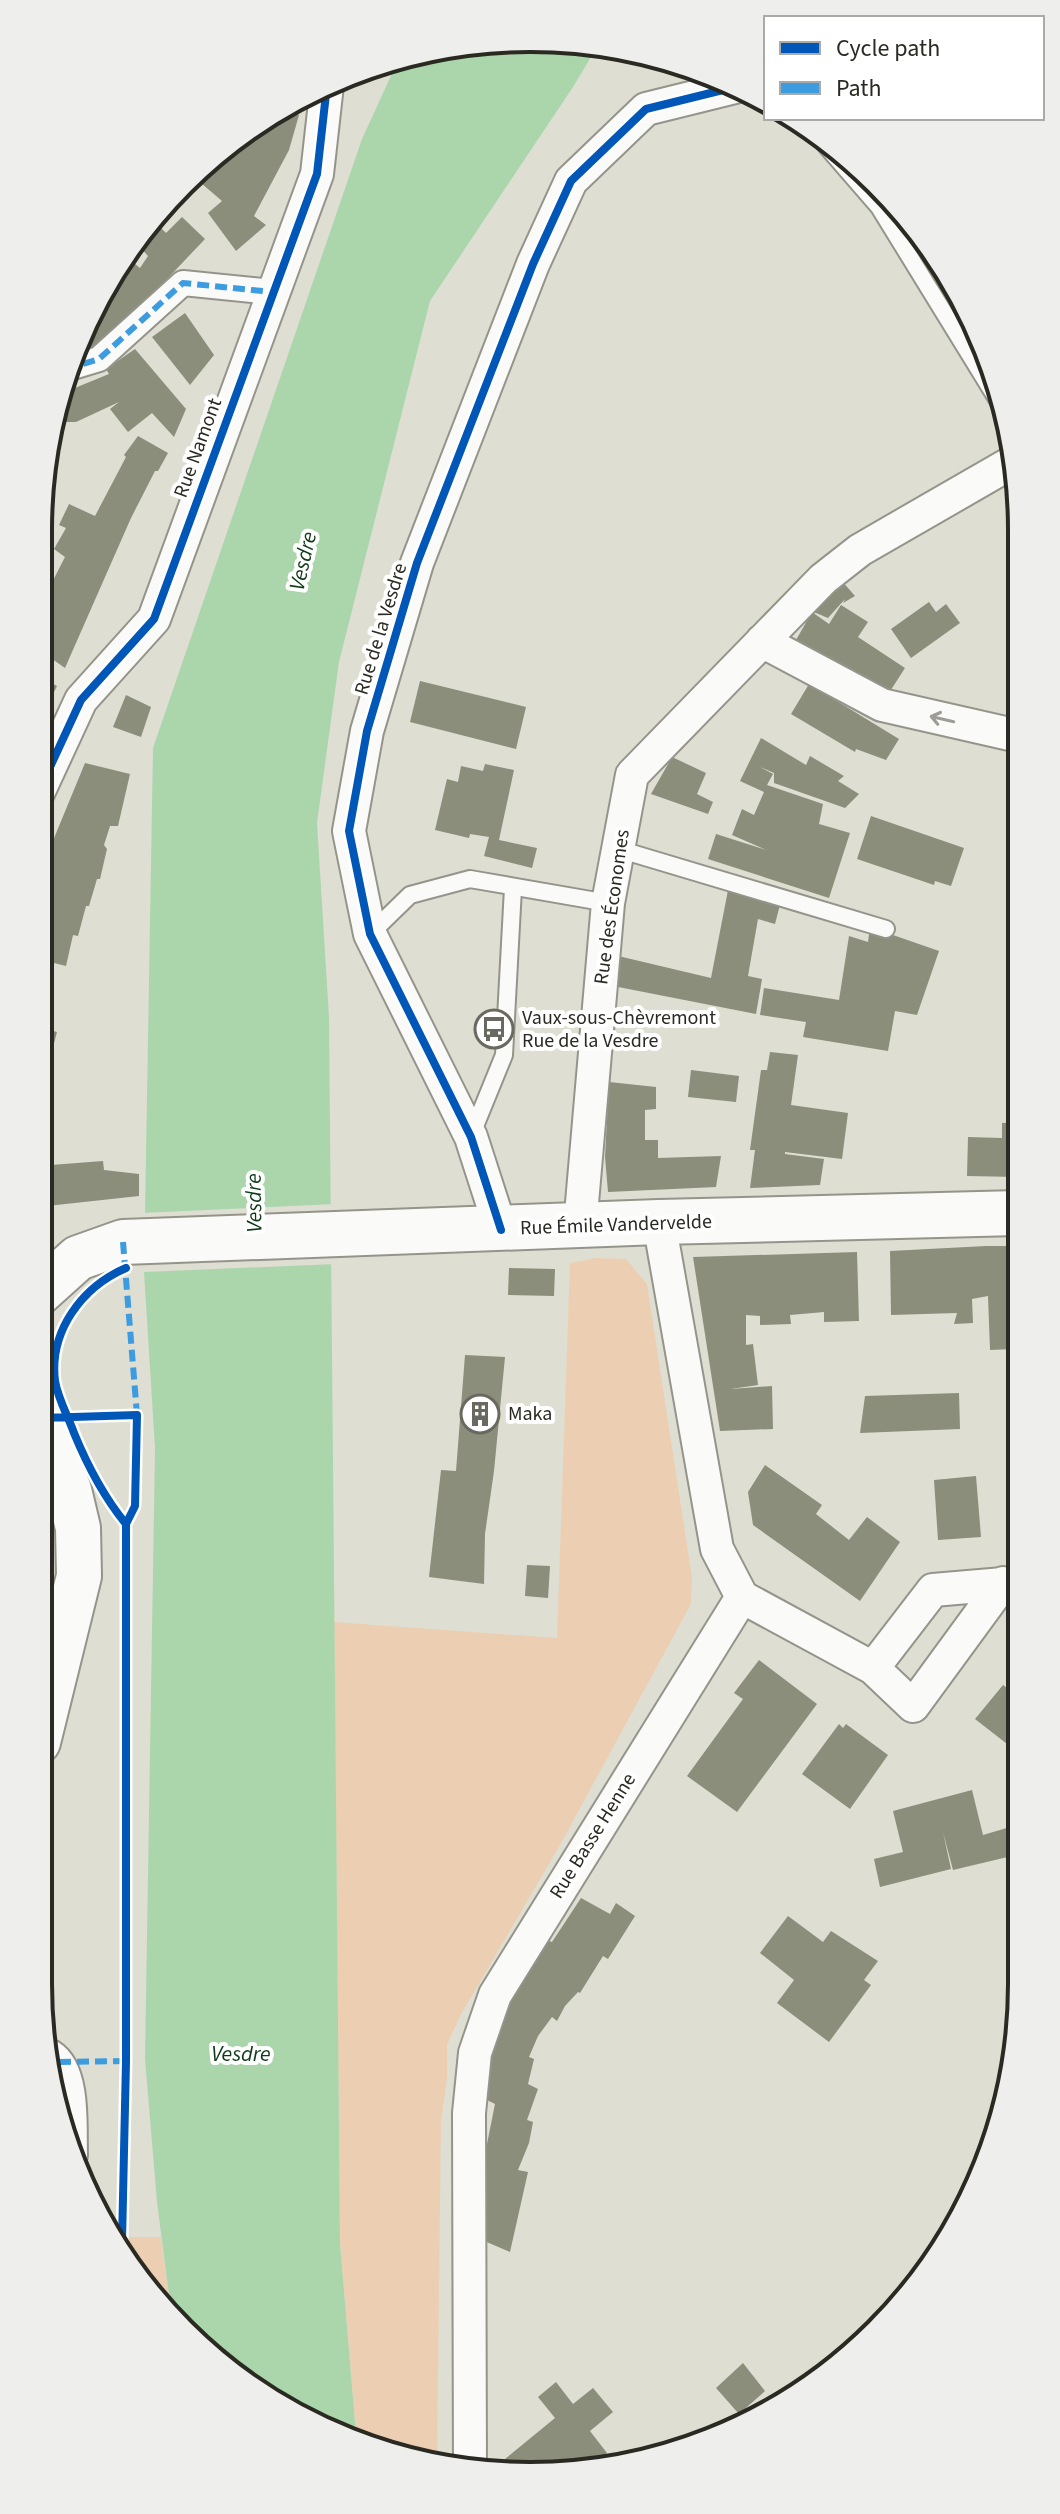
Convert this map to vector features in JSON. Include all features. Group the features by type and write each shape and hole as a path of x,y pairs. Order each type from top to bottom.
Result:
{"main road":[{"name":"Rue Émile Vandervelde","path":"52,1281 78,1258 123,1242 659,1222 1008,1213"},
{"path":"52,1458 78,1528 79,1576 52,1685"}],"street":[{"name":"Rue de la Vesdre","path":"501,1230 471,1137 370,934 349,831 367,731 417,563 533,264 571,181 646,109 719,91"},
{"name":"Rue Namont","path":"52,763 81,700 154,619 317,174 326,98"},
{"path":"81,364 99,359 183,283 272,292"},
{"name":"Rue des Économes","path":"580,1226 608,903 632,775 823,579 860,550 1004,467"},
{"path":"762,641 882,705 1008,734"},
{"path":"659,1222 717,1549 742,1597 873,1668 913,1706 1008,1588"},
{"path":"873,1668 933,1590 1008,1583"},
{"name":"Rue Basse Henne","path":"470,2458 469,2113 475,2053 495,1995 742,1597"},
{"path":"59,2062 69,2092 70,2114"}],"lane":[{"path":"859,183 879,207 983,376"},
{"path":"618,849 886,929"},
{"path":"370,934 410,895 470,879 608,903"},
{"path":"471,1137 504,1055 513,888"}],"shaded area":[{"path":"597,1258 626,1259 647,1284 692,1578 691,1604 560,1845 460,2016 447,2045 447,2078 441,2122 437,2453 356,2429 340,2244 334,1622 557,1638 570,1263"},
{"path":"125,2237 161,2237 169,2297"}],"water":[{"name":"Vesdre","path":"499,53 592,56 430,301 339,662 317,823 329,1017 340,2244 356,2429 319,2413 264,2381 215,2343 169,2297 157,2202 145,2059 155,1448 144,1272 153,748 362,139 393,72 437,61"}],"pier":[{"path":"335,1204 335,1264 144,1272 142,1213"}],"building":[{"path":"296,113 299,115 289,150 254,216 266,225 236,251 208,213 222,201 201,183 264,133"},
{"path":"182,217 205,239 94,356 84,359 101,319 133,264 140,268 148,256 143,250 161,228 166,233"},
{"path":"185,313 214,355 190,385 152,337"},
{"path":"135,349 186,409 174,437 152,413 128,432 110,409 119,402 76,422 64,422 73,389 109,374 106,369"},
{"path":"138,436 168,453 131,518 65,668 52,659 52,582 65,557 54,549 66,528 59,525 69,504 95,516 126,457 124,455"},
{"path":"841,580 855,596 843,603 845,599 828,618 809,610"},
{"path":"929,602 936,612 946,604 960,623 911,658 891,629"},
{"path":"841,605 868,622 858,637 905,668 887,696 796,640 812,612 829,624"},
{"path":"420,681 526,707 516,749 410,722"},
{"path":"809,684 899,739 886,760 856,749 855,752 791,714"},
{"path":"126,695 151,707 141,737 113,727"},
{"path":"761,738 806,765 810,756 844,776 838,781 859,794 845,808 774,783 774,773 760,767 773,774 767,785 823,804 819,824 850,833 829,898 708,859 716,834 766,850 732,835 742,809 754,815 764,792 740,781"},
{"path":"672,757 706,773 697,794 713,802 708,814 651,794"},
{"path":"85,763 130,774 118,826 110,826 100,879 97,879 89,906 86,906 78,936 73,935 66,966 54,963 52,970 52,843"},
{"path":"485,764 514,770 499,840 537,848 532,868 484,856 489,837 470,834 469,838 435,830 447,779 458,782 461,766 483,771"},
{"path":"871,816 964,848 951,886 935,881 934,885 857,859"},
{"path":"729,885 781,901 775,924 758,919 748,976 762,979 756,1014 608,985 614,955 711,978"},
{"path":"870,927 939,951 917,1015 895,1011 888,1051 803,1037 806,1022 760,1015 764,988 839,1000 849,936 868,942"},
{"path":"52,1031 57,1032 52,1051"},
{"path":"770,1052 798,1055 791,1105 848,1113 842,1159 785,1152 824,1159 820,1185 750,1188 755,1150 750,1150 761,1070 767,1070"},
{"path":"691,1070 739,1076 736,1102 688,1097"},
{"path":"609,1082 656,1087 656,1109 645,1110 645,1140 658,1140 658,1158 721,1156 716,1187 608,1192 605,1157"},
{"path":"1002,1123 1008,1123 1008,1177 967,1176 968,1137 1002,1138"},
{"path":"103,1161 104,1170 139,1174 139,1196 52,1205 52,1165"},
{"path":"1008,1246 1008,1349 990,1350 988,1296 972,1299 973,1323 954,1324 957,1313 891,1315 890,1251"},
{"path":"857,1252 859,1321 824,1322 824,1312 790,1315 791,1324 760,1325 760,1316 746,1315 746,1345 753,1344 758,1385 731,1389 772,1386 773,1429 720,1431 693,1257"},
{"path":"509,1268 555,1269 554,1296 508,1295"},
{"name":"Maka","path":"465,1355 505,1357 485,1534 484,1584 429,1577 441,1470 456,1471"},
{"path":"959,1393 960,1429 860,1433 865,1396"},
{"path":"765,1465 822,1505 816,1514 849,1540 867,1517 900,1542 860,1601 753,1525 748,1492"},
{"path":"976,1476 981,1537 938,1540 934,1480"},
{"path":"527,1565 550,1566 548,1598 525,1596"},
{"path":"759,1660 817,1704 737,1812 687,1776 743,1699 734,1693"},
{"path":"1003,1685 1008,1689 1008,1745 975,1719"},
{"path":"839,1724 843,1728 846,1724 888,1755 850,1809 802,1774"},
{"path":"972,1790 983,1835 1008,1828 1008,1857 953,1870 943,1832 951,1869 880,1887 874,1859 903,1852 893,1811"},
{"path":"581,1898 610,1914 616,1903 635,1916 608,1959 603,1956 580,1993 565,2006 557,2021 552,2017 538,2036 529,2057 534,2059 528,2084 538,2089 527,2120 533,2122 529,2143 518,2170 528,2172 510,2252 482,2240 483,2164 495,2104 485,2099 494,2039 522,1977 547,1940 552,1942"},
{"path":"788,1916 823,1942 831,1931 878,1961 864,1980 871,1985 829,2042 777,2003 794,1980 760,1953"},
{"path":"743,2363 765,2391 739,2414 716,2388"},
{"path":"556,2382 573,2404 593,2388 613,2412 590,2431 607,2453 604,2456 561,2461 507,2461 505,2459 555,2418 538,2397"}],"marked path":[{"path":"81,364 99,359 183,283 272,292"},
{"path":"123,1242 137,1415"},
{"path":"59,2062 126,2061"}],"cycle path":[{"path":"501,1230 471,1137 370,934 349,831 367,731 417,563 533,264 571,181 646,109 719,91"},
{"path":"52,763 81,700 154,619 317,174 326,98"},
{"path":"126,1268 96,1287 72,1313 57,1345 55,1363 58,1394 79,1446 103,1492 126,1524"},
{"path":"52,1418 137,1415 135,1506 126,1524 126,2061 122,2233"}],"place":[{"name":"Vaux-sous-Chèvremont Rue de la Vesdre","path":"494,1029"},
{"name":"Maka","path":"480,1414"}]}
